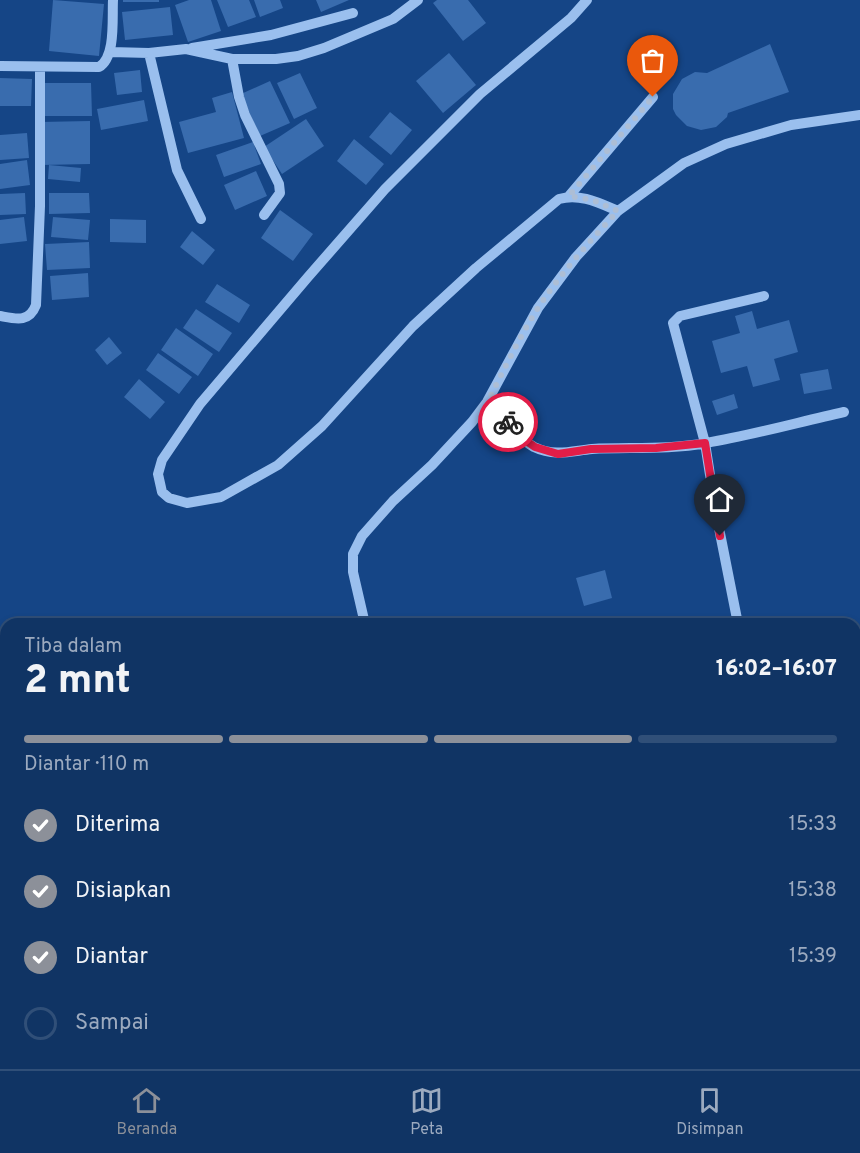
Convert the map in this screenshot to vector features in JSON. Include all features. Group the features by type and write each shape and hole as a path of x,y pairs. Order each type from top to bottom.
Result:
{"street":[{"path":"0,66 99,67 105,64 111,52 113,0"},
{"path":"186,50 232,59 276,59 298,56 324,48 393,19 418,0"},
{"path":"587,0 571,18 480,94 385,189 308,277 200,404 168,451 162,460 158,474 162,492 169,498 186,503 221,497 278,465 322,426 413,326 477,268 560,199 569,196 592,200 618,211"},
{"path":"111,52 149,53 186,50 271,35 353,13"},
{"path":"149,53 177,170 201,219"},
{"path":"232,59 239,98 245,115 279,184 280,193 264,214"},
{"path":"0,316 18,320 27,318 33,313 36,305 40,206 40,67"},
{"path":"569,196 653,97"},
{"path":"364,618 353,572 353,555 362,536 393,501 432,465 472,422 491,395 538,308 576,257 618,211 684,163 726,144 791,124 860,115"},
{"path":"737,618 705,443 673,324 680,316 764,296"},
{"path":"491,395 508,423 522,438 535,447 558,454 591,449 656,448 705,443 844,411"}],"building":[{"path":"53,0 104,4 99,56 49,51"},
{"path":"123,0 159,0 159,2 123,2"},
{"path":"189,0 211,0 221,31 188,42 175,5"},
{"path":"217,0 249,0 256,17 228,27"},
{"path":"254,0 280,0 283,8 260,17"},
{"path":"316,0 349,0 321,12"},
{"path":"437,0 468,0 486,23 463,41 433,3"},
{"path":"170,7 173,35 125,40 122,12"},
{"path":"770,44 789,92 728,113 727,117 716,127 701,130 687,126 676,115 673,109 673,94 682,79 695,72 707,73"},
{"path":"449,53 476,85 443,113 416,81"},
{"path":"140,70 142,92 117,95 114,73"},
{"path":"300,73 317,108 294,119 277,83"},
{"path":"0,78 32,79 31,106 0,106"},
{"path":"270,81 290,123 260,136 241,94"},
{"path":"45,83 91,83 92,116 45,116"},
{"path":"232,92 244,138 188,153 179,122 216,112 212,98"},
{"path":"144,100 148,121 101,130 97,109"},
{"path":"390,112 412,130 391,155 369,137"},
{"path":"306,119 324,146 282,174 264,147"},
{"path":"90,121 90,164 41,165 40,122"},
{"path":"27,133 29,158 0,160 0,135"},
{"path":"354,139 384,164 366,185 337,161"},
{"path":"253,142 261,164 224,177 216,155"},
{"path":"27,160 30,185 0,189 0,164"},
{"path":"49,165 81,168 80,182 48,179"},
{"path":"256,171 267,196 235,210 224,185"},
{"path":"25,193 26,214 0,215 0,194"},
{"path":"49,193 89,193 90,213 49,214"},
{"path":"280,210 313,234 293,261 261,238"},
{"path":"24,217 27,241 0,244 0,220"},
{"path":"53,217 90,220 88,240 51,237"},
{"path":"110,219 146,220 146,243 110,242"},
{"path":"192,231 215,250 203,265 180,247"},
{"path":"89,242 90,268 47,270 45,244"},
{"path":"88,273 89,297 52,300 50,276"},
{"path":"217,284 250,305 239,323 205,302"},
{"path":"196,309 232,333 219,352 183,328"},
{"path":"752,311 757,329 789,320 798,352 774,359 780,380 753,387 747,366 721,373 712,341 740,333 735,316"},
{"path":"176,328 213,354 198,376 161,350"},
{"path":"109,337 122,353 107,365 95,350"},
{"path":"158,353 192,377 179,394 146,370"},
{"path":"828,369 832,389 804,394 800,374"},
{"path":"139,379 165,402 150,419 124,397"},
{"path":"734,394 738,408 717,415 712,401"},
{"path":"605,570 612,598 584,606 576,578"}],"way so far":[{"path":"508,422 491,395 517,344 538,308 576,257 618,211 592,200 569,196 653,97"}],"route":[{"path":"508,422 522,438 535,447 558,454 591,449 656,448 705,443 720,536"}]}
